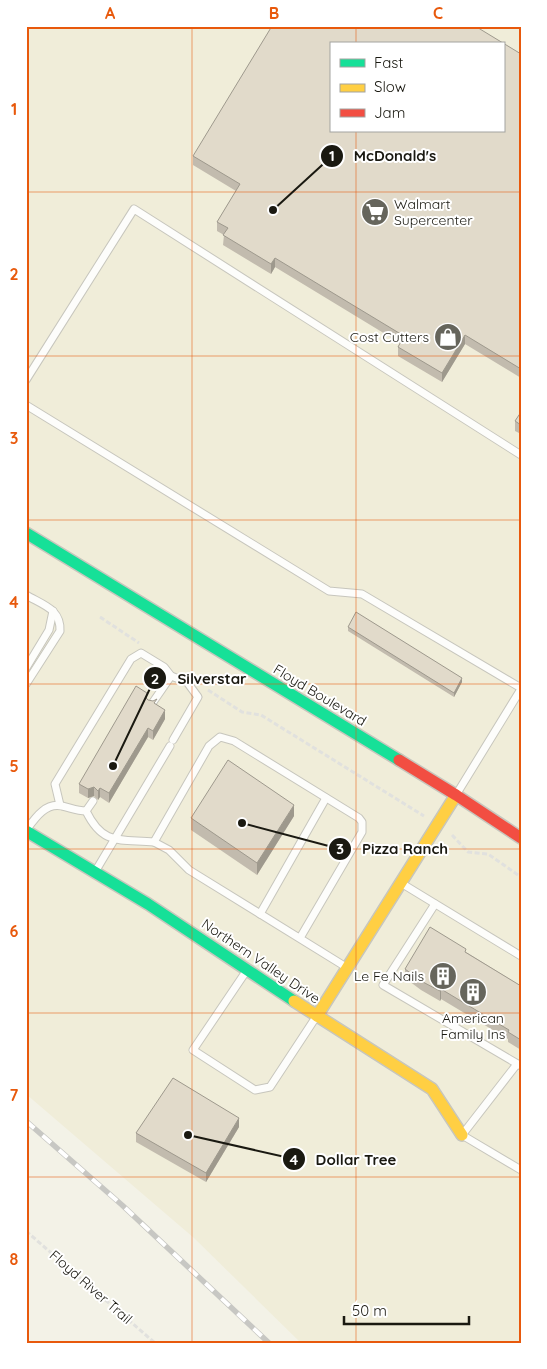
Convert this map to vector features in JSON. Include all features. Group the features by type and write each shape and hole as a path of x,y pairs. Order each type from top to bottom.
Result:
{"street":[{"name":"Floyd Boulevard","path":"26,533 456,795 521,838"},
{"path":"317,1016 346,967 456,795"},
{"name":"Northern Valley Drive","path":"26,831 148,904 317,1016 432,1089 462,1135"}],"lane":[{"path":"26,380 134,209 521,455"},
{"path":"26,405 330,591 362,594 521,688 456,795"},
{"path":"26,596 53,611 60,621 60,631 26,684"},
{"path":"26,668 49,630 53,611"},
{"path":"60,805 54,784 131,659 142,653 164,667 170,676 187,682 198,697 95,872"},
{"path":"151,705 170,676"},
{"path":"154,842 209,746 220,737 234,741 358,818 362,822 362,832 300,938"},
{"path":"260,914 326,798"},
{"path":"86,811 92,801"},
{"path":"26,831 33,820 46,808 60,805 74,811 86,811"},
{"path":"86,811 97,830 114,840 154,842 169,850 189,870 346,967"},
{"path":"400,882 521,956"},
{"path":"435,904 383,985 519,1065 462,1135 521,1170"},
{"path":"247,970 193,1050 255,1090 270,1087 317,1016"}],"path":[{"path":"100,617 141,645"},
{"path":"206,689 242,712 261,715 414,810"},
{"path":"450,833 468,852 488,854 521,877"},
{"name":"Floyd River Trail","path":"26,1231 155,1343"}],"shaded area":[{"path":"26,26 521,26 521,1343 301,1343 194,1238 26,1094"}],"building":[{"name":"Walmart Supercenter","path":"272,26 475,26 501,42 330,42 330,132 504,132 504,44 521,54 521,369 465,335 442,373 398,347 404,336 275,258 271,264 223,235 228,228 217,222 240,184 193,156"},
{"path":"521,412 521,425 515,421"},
{"path":"356,612 462,678 454,693 348,627"},
{"path":"136,686 147,693 146,698 148,700 153,701 157,699 154,703 165,710 153,731 148,728 109,793 100,788 98,791 94,787 88,789 79,784"},
{"path":"228,760 294,805 257,863 191,818"},
{"path":"430,927 466,949 465,952 521,986 521,1040 508,1032 509,1030 441,989 440,991 421,981 405,969"},
{"path":"173,1078 239,1118 206,1173 136,1133"}],"railway":[{"path":"26,1121 122,1205 269,1343"}],"traffic: fast":[{"path":"26,533 399,760"},
{"path":"26,831 148,904 294,1001"}],"traffic: slow":[{"path":"317,1016 456,795"},
{"path":"294,1001 432,1089 462,1135"}],"traffic: jam":[{"path":"399,760 521,838"}],"place":[{"name":"McDonald's","path":"273,210"},
{"name":"Walmart Supercenter","path":"375,212"},
{"name":"Cost Cutters","path":"448,337"},
{"name":"Silverstar","path":"113,766"},
{"name":"Pizza Ranch","path":"242,823"},
{"name":"Le Fe Nails","path":"443,976"},
{"name":"American Family Ins","path":"473,992"},
{"name":"Dollar Tree","path":"188,1135"}]}
